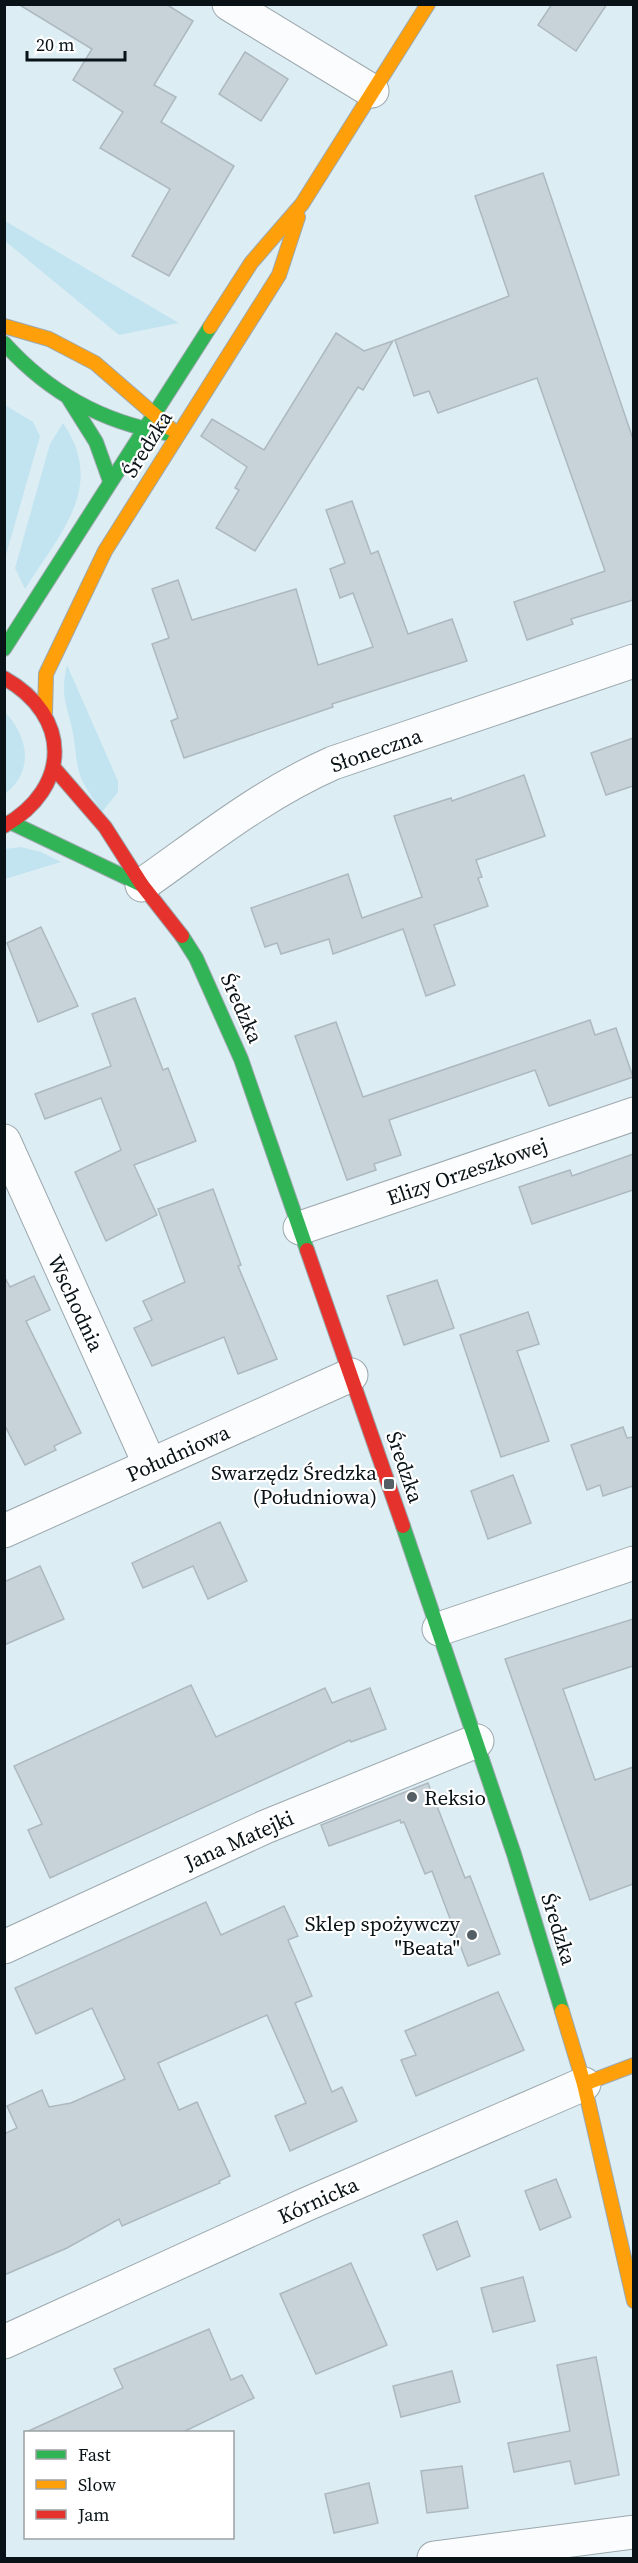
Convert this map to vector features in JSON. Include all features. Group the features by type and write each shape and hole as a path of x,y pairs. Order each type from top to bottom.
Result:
{"street":[{"path":"229,4 372,91"},
{"name":"Średzka","path":"4,649 251,263 302,204 428,4"},
{"name":"Średzka","path":"45,713 46,674 105,551 279,275 302,204"},
{"path":"4,326 49,339 94,363 177,434"},
{"path":"4,343 23,366 69,399 145,431 177,434"},
{"path":"69,399 96,442 110,481"},
{"name":"Słoneczna","path":"142,885 239,814 301,778 333,763 633,661"},
{"path":"4,678 25,689 45,713 55,740 54,768 45,792 33,806 8,824"},
{"name":"Średzka","path":"54,768 105,827 142,885 185,941 224,1015 477,1741 584,2084 633,2301"},
{"name":"Średzka","path":"8,824 142,885"},
{"name":"Elizy Orzeszkowej","path":"300,1228 633,1114"},
{"name":"Wschodnia","path":"5,1145 150,1465"},
{"name":"Południowa","path":"4,1531 351,1374"},
{"path":"439,1629 633,1563"},
{"name":"Jana Matejki","path":"4,1947 265,1827 477,1741"},
{"name":"Kórnicka","path":"4,2342 316,2200 633,2065"},
{"path":"435,2558 633,2532"}],"shaded area":[{"path":"4,221 179,323 119,335 5,241"},
{"path":"5,405 33,422 40,436 6,555"},
{"path":"63,423 75,446 80,468 79,489 64,529 25,589 15,568 50,444"},
{"path":"67,665 118,781 118,792 102,812 78,770 72,728 64,695"},
{"path":"5,712 19,732 25,753 21,775 15,785 5,794"},
{"path":"21,847 41,852 61,862 5,879 4,849"}],"building":[{"path":"18,4 166,4 193,21 154,85 176,97 161,122 234,166 169,276 132,256 170,189 100,148 123,112 73,80 92,49"},
{"path":"552,4 607,4 576,51 538,25"},
{"path":"245,52 288,79 261,121 219,94"},
{"path":"543,173 633,439 633,600 571,619 573,624 527,640 514,602 605,571 537,378 438,413 429,391 414,396 395,340 509,296 475,196"},
{"path":"336,333 364,351 393,341 363,390 358,387 255,551 216,528 239,490 235,488 247,467 201,436 212,419 264,450"},
{"path":"352,501 371,554 378,551 408,634 452,619 467,661 332,704 333,707 184,758 171,721 178,718 152,644 169,638 152,589 178,580 192,620 296,589 318,665 373,647 353,593 340,598 330,569 345,563 326,510"},
{"path":"633,738 633,786 606,795 591,753"},
{"path":"524,775 545,836 476,860 482,877 478,878 488,906 434,925 455,985 426,996 403,929 333,954 329,939 281,954 277,943 265,947 251,908 348,874 362,918 422,897 394,816 451,798 452,801"},
{"path":"41,927 78,1006 38,1022 7,943"},
{"path":"135,998 163,1070 168,1068 196,1141 134,1165 157,1215 106,1241 75,1172 121,1150 101,1098 45,1119 35,1094 111,1066 92,1014"},
{"path":"590,1020 595,1035 616,1028 633,1077 549,1106 535,1070 389,1120 401,1155 374,1164 376,1170 347,1180 295,1036 336,1022 363,1097"},
{"path":"633,1154 633,1190 532,1224 519,1187 570,1170 572,1176"},
{"path":"213,1189 241,1265 238,1266 277,1359 238,1374 224,1337 152,1366 134,1328 152,1320 143,1301 185,1282 158,1209"},
{"path":"4,1276 10,1287 34,1276 50,1310 26,1321 81,1433 54,1446 56,1450 25,1465 4,1424"},
{"path":"437,1280 454,1328 404,1345 387,1296"},
{"path":"528,1312 539,1344 517,1351 549,1441 501,1457 460,1335"},
{"path":"623,1427 627,1438 633,1437 633,1486 603,1496 600,1485 587,1490 571,1445"},
{"path":"513,1475 531,1523 488,1539 471,1491"},
{"path":"220,1522 247,1581 208,1599 193,1566 143,1588 132,1563"},
{"path":"40,1566 64,1619 4,1645 4,1582"},
{"path":"633,1619 633,1666 563,1689 595,1780 633,1767 633,1884 590,1900 505,1659"},
{"path":"191,1685 216,1737 325,1688 332,1703 370,1688 386,1729 351,1742 350,1740 50,1878 28,1830 42,1824 14,1766"},
{"path":"428,1783 465,1878 470,1876 500,1954 468,1966 432,1871 425,1874 404,1822 401,1823 400,1820 329,1846 321,1825"},
{"path":"206,1902 221,1935 284,1906 298,1936 288,1940 312,1996 295,2003 332,2092 342,2087 357,2121 290,2151 275,2116 306,2103 267,2015 158,2063 179,2110 197,2102 230,2176 219,2181 220,2183 122,2226 119,2219 67,2248 4,2275 4,2134 17,2128 7,2106 42,2090 49,2107 71,2103 125,2079 92,2008 36,2034 15,1988"},
{"path":"498,1992 524,2050 416,2096 401,2060 416,2055 405,2031"},
{"path":"556,2179 571,2217 540,2230 525,2191"},
{"path":"457,2221 470,2256 437,2270 423,2235"},
{"path":"351,2263 387,2345 316,2374 280,2294"},
{"path":"523,2277 535,2321 493,2332 481,2288"},
{"path":"209,2329 231,2380 242,2375 254,2398 185,2431 28,2431 123,2388 114,2369"},
{"path":"596,2357 619,2475 575,2484 570,2461 514,2472 508,2443 570,2431 557,2365"},
{"path":"452,2371 460,2402 401,2417 393,2386"},
{"path":"462,2466 468,2508 427,2513 421,2471"},
{"path":"369,2483 378,2523 334,2533 325,2494"}],"traffic: fast":[{"path":"4,649 210,327"},
{"path":"4,343 39,376 77,402 119,421 166,433"},
{"path":"69,399 96,442 110,481"},
{"path":"12,823 142,885"},
{"path":"182,936 196,958 241,1059 307,1250"},
{"path":"403,1526 514,1854 562,2011"}],"traffic: slow":[{"path":"210,327 251,263 302,204 428,4"},
{"path":"45,713 46,674 105,551 279,275 298,217"},
{"path":"4,326 49,339 95,363 171,429"},
{"path":"562,2011 584,2084 634,2301"},
{"path":"584,2084 634,2065"}],"traffic: jam":[{"path":"4,678 26,694 42,712 52,732 55,752 51,772 42,792 26,810 4,826"},
{"path":"54,768 105,827 142,885 182,936"},
{"path":"307,1250 403,1526"}],"place":[{"name":"Swarzędz Średzka (Południowa)","path":"389,1484"},
{"name":"Reksio","path":"412,1797"},
{"name":"Sklep spożywczy \"Beata\"","path":"472,1935"}]}
